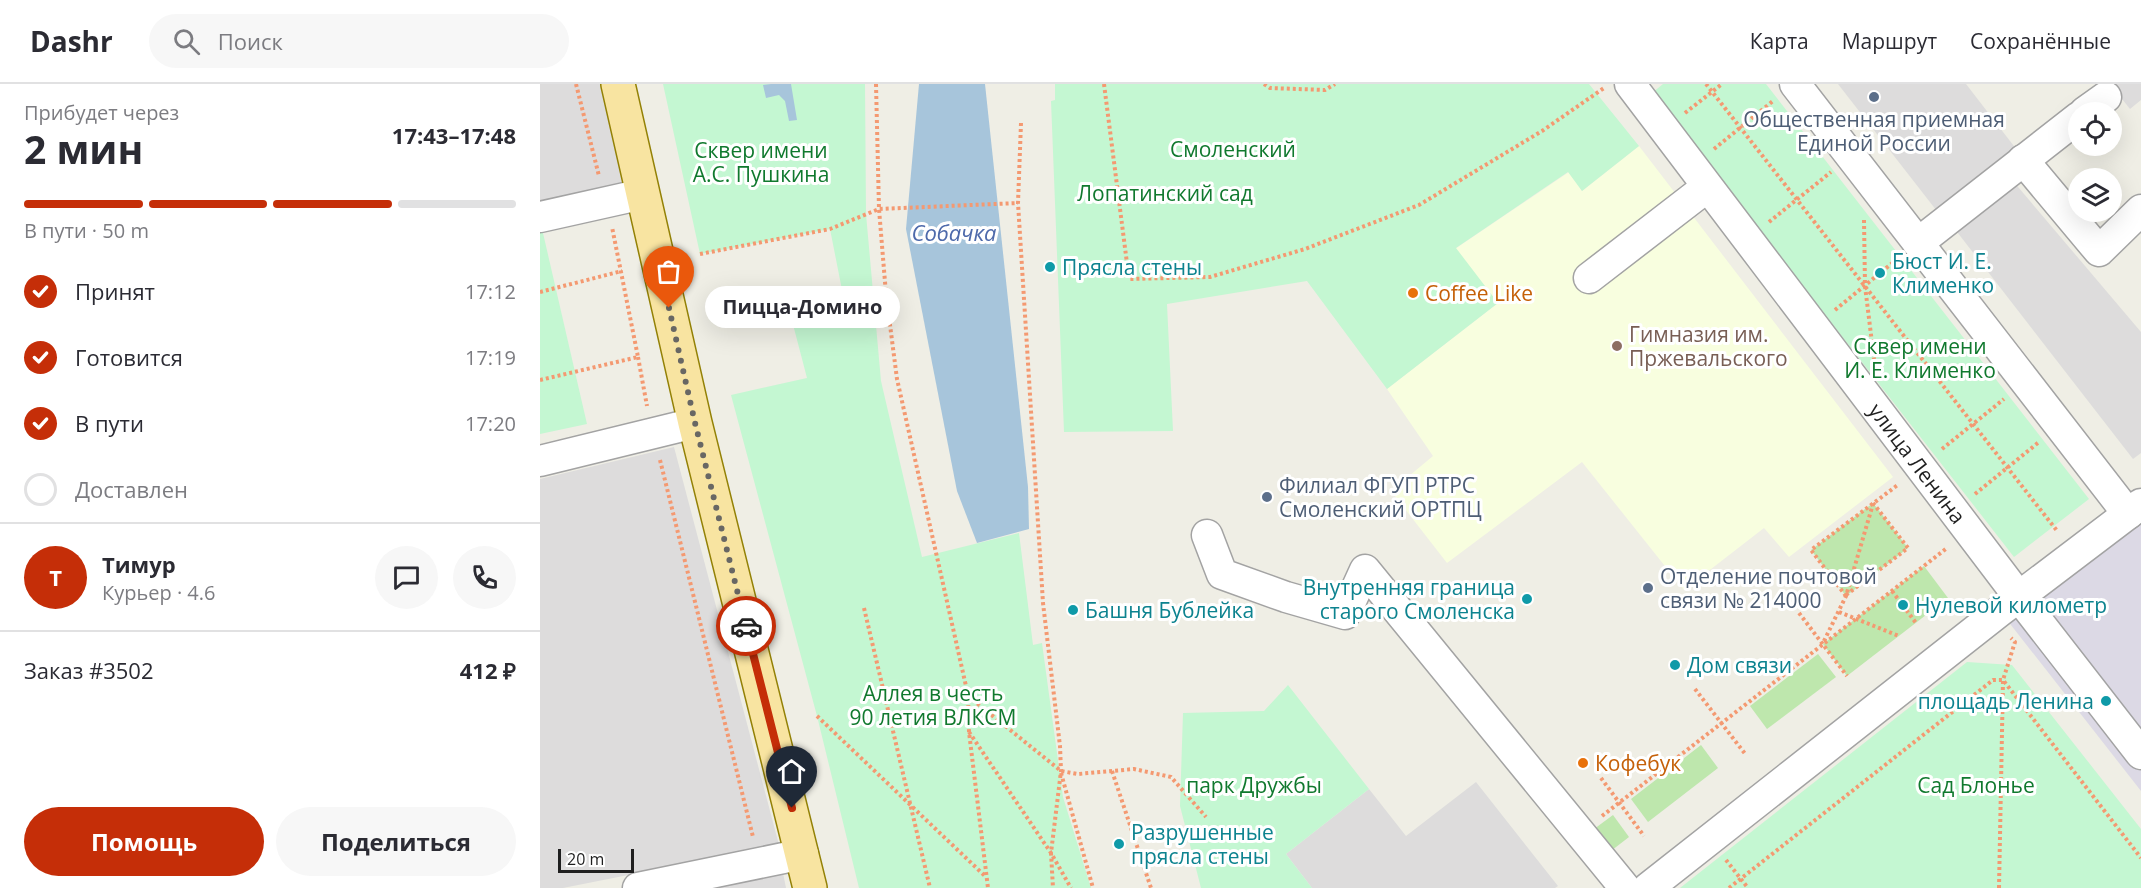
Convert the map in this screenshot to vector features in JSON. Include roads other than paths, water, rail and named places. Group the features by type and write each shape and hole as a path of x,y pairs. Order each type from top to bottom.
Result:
{"main road":[{"path":"618,84 695,423 810,888"}],"street":[{"name":"улица Ленина","path":"1630,84 1961,521 2141,754"},
{"path":"1648,888 2134,509 2059,425 1857,164 1786,91"},
{"path":"1918,243 2068,125"},
{"path":"2023,160 2099,251 2141,210"},
{"path":"1589,278 1700,177"},
{"path":"540,217 643,194"},
{"path":"540,461 695,423"},
{"path":"1207,535 1222,574 1286,597 1345,614 1365,570 1625,888"},
{"path":"638,888 803,854"}],"water":[{"path":"791,84 797,120 789,121 785,101 779,95 766,98 763,85"},
{"name":"Собачка","path":"919,84 985,84 1028,487 1029,529 977,543 957,491 906,229"}],"place":[{"name":"Общественная приемная Единой России","path":"1874,97"},
{"name":"Прясла стены","path":"1050,267"},
{"name":"Бюст И. Е. Клименко","path":"1880,273"},
{"name":"Coffee Like","path":"1413,293"},
{"name":"Пицца-Домино","path":"669,308"},
{"name":"Гимназия им. Пржевальского","path":"1617,346"},
{"name":"Филиал ФГУП РТРС Смоленский ОРТПЦ","path":"1267,497"},
{"name":"Отделение почтовой связи № 214000","path":"1648,588"},
{"name":"Внутренняя граница старого Смоленска","path":"1527,599"},
{"name":"Нулевой километр","path":"1903,605"},
{"name":"Башня Бублейка","path":"1073,610"},
{"name":"Дом связи","path":"1675,665"},
{"name":"площадь Ленина","path":"2106,701"},
{"name":"Кофебук","path":"1583,763"},
{"name":"Разрушенные прясла стены","path":"1119,844"}],"park label":[{"name":"Смоленский","path":"1233,149"},
{"name":"Cквер имени А.С. Пушкина","path":"761,162"},
{"name":"Лопатинский сад","path":"1165,193"},
{"name":"Сквер имени И. Е. Клименко","path":"1920,358"},
{"name":"Аллея в честь 90 летия ВЛКСМ","path":"933,705"},
{"name":"парк Дружбы","path":"1254,785"},
{"name":"Сад Блонье","path":"1976,785"}]}
